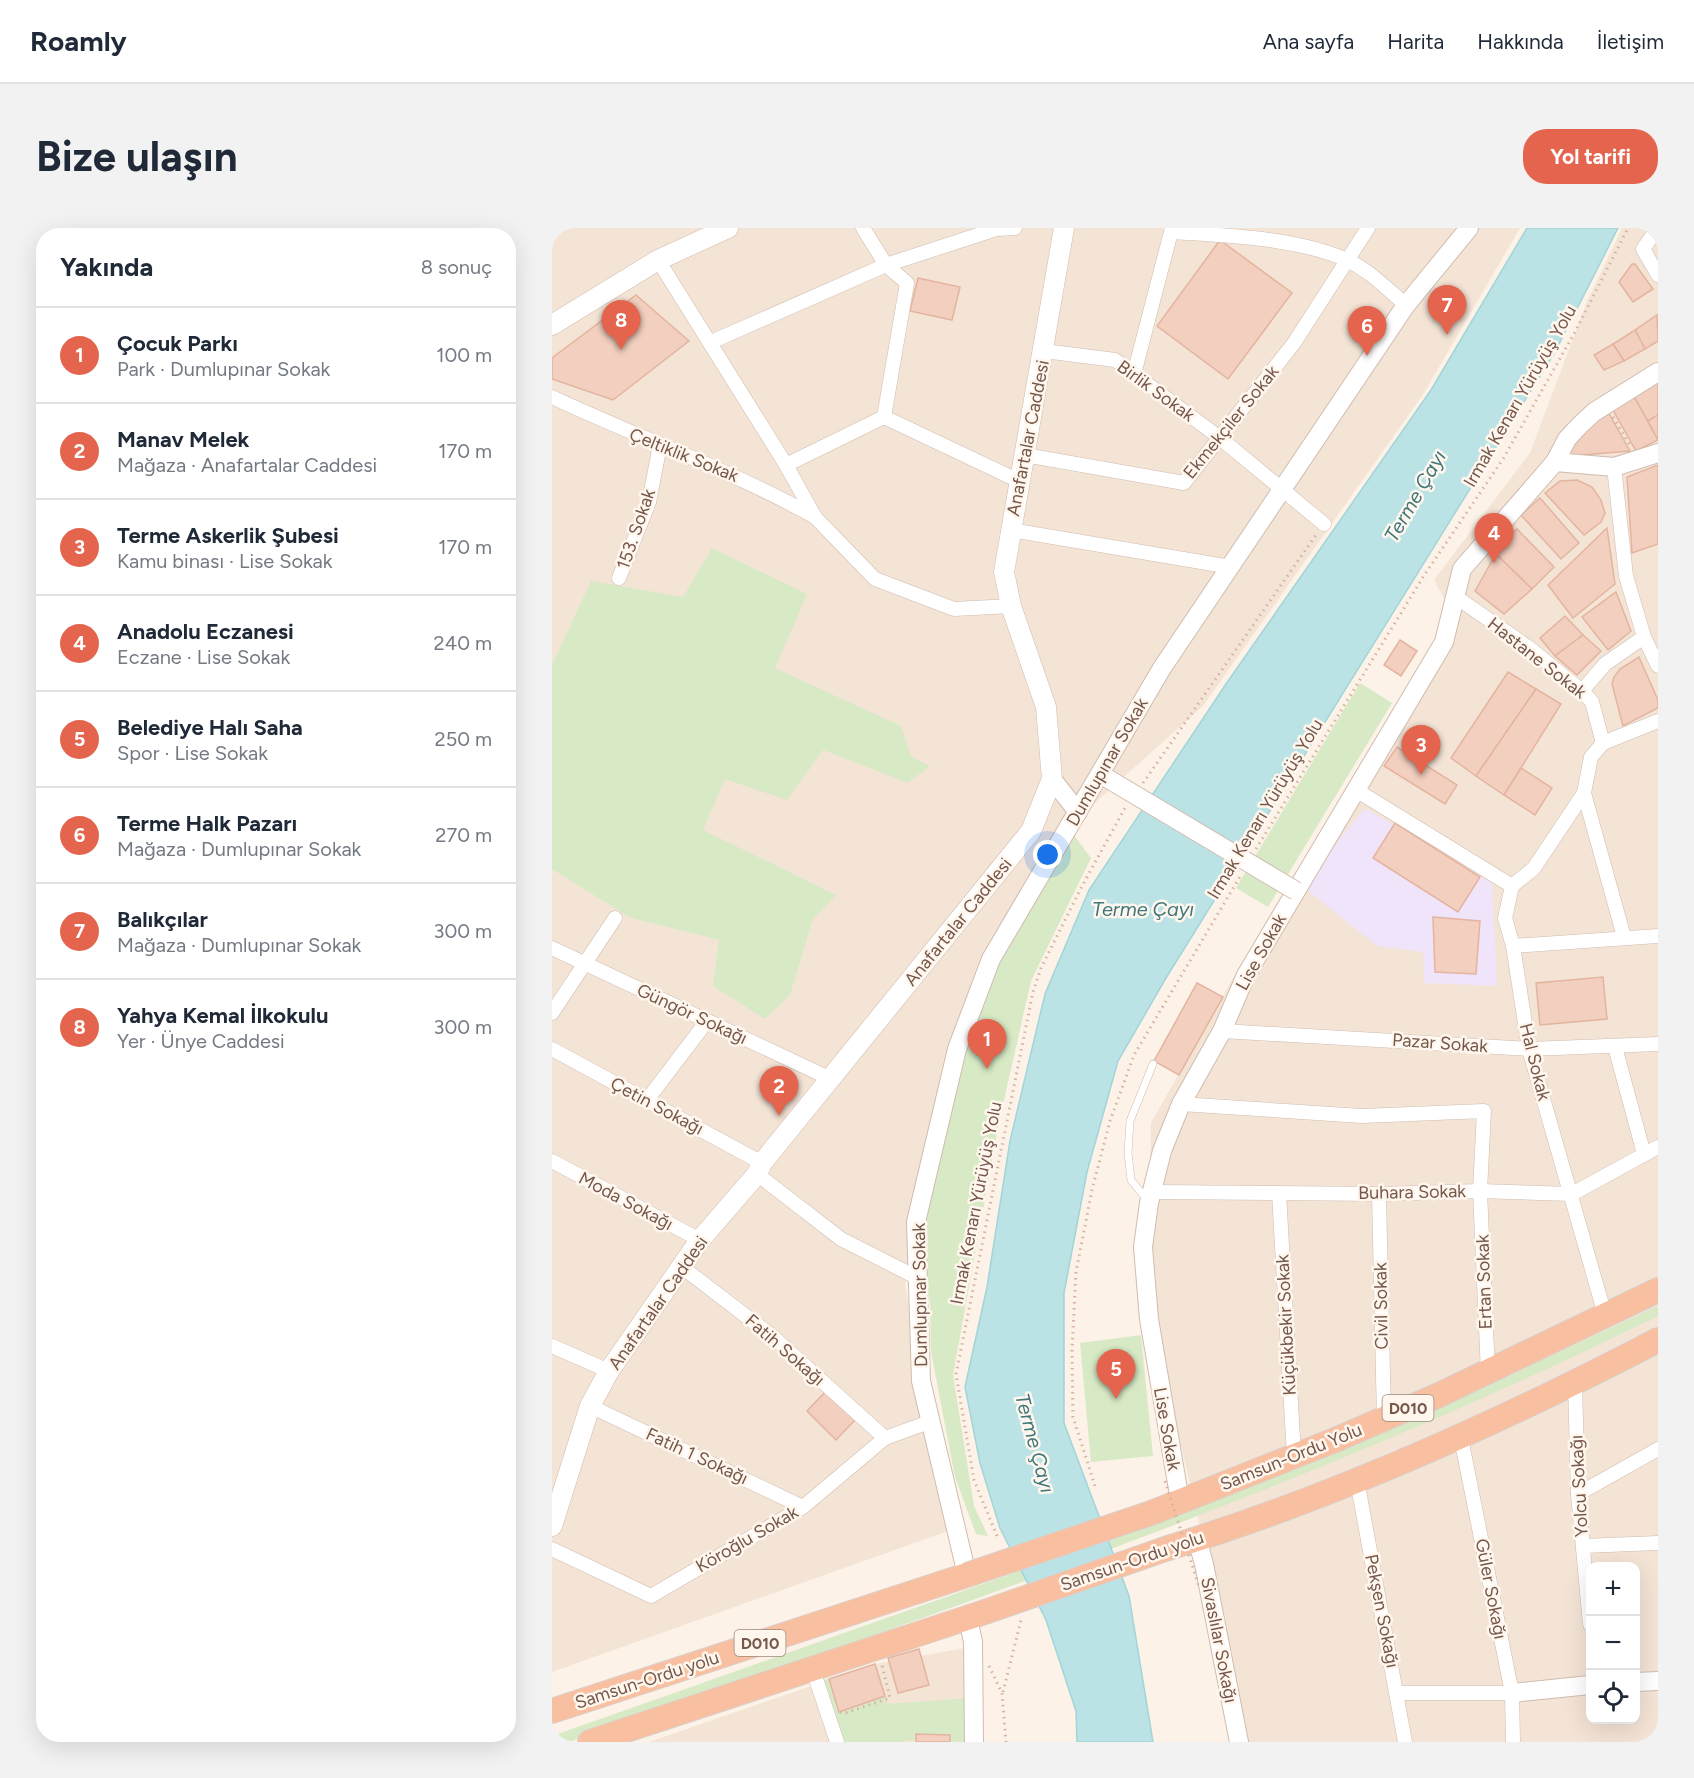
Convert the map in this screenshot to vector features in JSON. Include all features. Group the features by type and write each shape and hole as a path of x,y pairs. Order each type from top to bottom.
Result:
{"highway":[{"name":"Samsun-Ordu Yolu","path":"1151,1513 1384,1419 1488,1373 1658,1290"},
{"name":"Samsun-Ordu yolu","path":"590,1742 977,1615 1197,1539 1357,1480 1461,1438 1658,1340"},
{"name":"Samsun-Ordu yolu","path":"552,1711 1151,1513"}],"main road":[{"path":"554,321 658,260 728,228"},
{"name":"Anafartalar Caddesi","path":"552,1526 590,1406 609,1371 700,1240 1030,831 1052,779 1046,707 1011,606 1004,572 1064,228"}],"street":[{"path":"863,228 886,265 907,283 884,417"},
{"path":"711,342 886,265 996,228 1015,228"},
{"name":"Ekmekçiler Sokak","path":"1025,455 1184,483 1294,344 1368,228"},
{"name":"Dumlupınar Sokak","path":"967,1575 921,1381 916,1222 957,1049 991,960 1162,668 1406,305 1469,228"},
{"path":"1658,228 1643,249 1658,275"},
{"path":"1134,374 1171,230 1293,244 1348,260 1406,305"},
{"path":"658,260 786,465 815,518 875,579 954,609 1011,606"},
{"name":"Birlik Sokak","path":"1044,351 1115,360 1220,438 1281,490"},
{"name":"Lise Sokak","path":"1180,1501 1147,1297 1143,1247 1151,1197 1162,1151 1181,1104 1222,1031 1246,975 1444,642 1462,569 1555,462 1567,439 1580,425 1594,412 1658,372"},
{"name":"Çeltiklik Sokak","path":"553,399 762,487 815,518"},
{"path":"786,465 884,417"},
{"path":"884,417 1019,481"},
{"name":"153. Sokak","path":"619,578 649,502 660,445"},
{"path":"1555,462 1614,467 1658,453"},
{"path":"1614,467 1626,576 1644,637 1658,666"},
{"path":"1281,490 1324,524"},
{"path":"1011,530 1231,567"},
{"name":"Hastane Sokak","path":"1456,597 1528,647 1582,691 1593,702 1603,743"},
{"path":"1582,691 1605,664 1644,637"},
{"path":"1356,790 1512,886 1534,868 1584,793 1591,757 1603,743 1658,721"},
{"path":"1100,774 1296,891"},
{"path":"1052,779 1078,812"},
{"path":"1584,793 1624,937"},
{"name":"Hal Sokak","path":"1512,886 1505,918 1513,946 1528,1049 1572,1194 1605,1316"},
{"path":"552,1013 615,918"},
{"path":"1513,946 1658,936"},
{"name":"Güngör Sokağı","path":"552,948 831,1079"},
{"path":"646,1100 707,1021"},
{"name":"Pazar Sokak","path":"1222,1031 1528,1049 1658,1044"},
{"path":"1616,1047 1644,1154"},
{"name":"Çetin Sokağı","path":"552,1049 646,1100 760,1168 841,1239 918,1278"},
{"name":"Ertan Sokak","path":"1181,1104 1362,1116 1484,1111 1480,1191 1488,1373"},
{"path":"1572,1194 1658,1146"},
{"name":"Moda Sokağı","path":"552,1161 700,1240"},
{"name":"Buhara Sokak","path":"1151,1197 1480,1191 1572,1194"},
{"name":"Küçükbekir Sokak","path":"1279,1193 1294,1456"},
{"name":"Civil Sokak","path":"1379,1194 1384,1419"},
{"name":"Fatih Sokağı","path":"681,1267 772,1336 885,1437"},
{"path":"552,1346 609,1371"},
{"name":"Yolcu Sokağı","path":"1575,1383 1578,1494 1589,1616"},
{"name":"Fatih 1 Sokağı","path":"590,1406 804,1507"},
{"name":"Köroğlu Sokak","path":"552,1549 651,1596 804,1507 885,1437 932,1421"},
{"name":"Güler Sokağı","path":"1461,1438 1512,1693 1513,1742"},
{"path":"1578,1494 1658,1449"},
{"name":"Pekşen Sokağı","path":"1357,1480 1405,1742"},
{"name":"Sivaslılar Sokağı","path":"1197,1539 1239,1742"},
{"path":"1583,1546 1658,1543"},
{"path":"974,1742 973,1642 977,1615"},
{"path":"1640,1682 1658,1681"},
{"path":"817,1682 837,1742"},
{"path":"1398,1694 1512,1693 1586,1685"}],"lane":[{"path":"1151,1197 1131,1180 1128,1153 1131,1121 1153,1064"}],"path":[{"name":"Irmak Kenarı Yürüyüş Yolu","path":"1251,859 1425,574 1503,459 1575,332 1628,228"},
{"path":"1606,406 1638,459"},
{"path":"1142,783 1324,524"},
{"name":"Irmak Kenarı Yürüyüş Yolu","path":"997,1536 974,1480 956,1374 1033,992 1041,968 1081,888 1129,802"},
{"name":"Irmak Kenarı Yürüyüş Yolu","path":"1095,1486 1073,1417 1072,1350 1076,1272 1092,1190 1110,1121 1134,1055 1245,868"},
{"path":"1006,1742 1002,1693 1022,1615"},
{"path":"973,1642 1002,1693"},
{"path":"826,1710 845,1713 890,1698 886,1680"}],"shaded area":[{"path":"552,228 1520,228 1424,393 1203,706 1068,827 905,1284 948,1531 552,1672"},
{"path":"1622,228 1658,228 1658,1742 1242,1742 1235,1678 1157,1342 1149,1238 1151,1123 1245,957 1356,790 1452,613 1434,580 1530,453 1586,304"},
{"path":"1365,808 1492,883 1497,986 1424,983 1423,952 1377,946 1307,890 1338,841"},
{"path":"965,1648 977,1742 649,1742 875,1664"}],"green space":[{"path":"712,548 807,594 775,668 901,726 911,756 930,766 908,783 823,750 787,800 725,779 703,830 836,895 813,919 790,995 765,1019 713,986 719,940 631,918 552,869 552,665 591,581 683,597"},
{"path":"1360,683 1392,703 1268,907 1236,888"},
{"path":"1064,822 1091,858 1031,981 999,1122 953,1375 974,1506 988,1536 976,1534 955,1477 931,1352 930,1304 922,1244 930,1191 973,1017"},
{"path":"1658,1306 1658,1316 1526,1379 1257,1493 1120,1546 845,1645 569,1742 552,1742 552,1736 1028,1568 1447,1405"},
{"path":"1141,1335 1153,1456 1091,1462 1080,1343"},
{"path":"875,1664 887,1704 971,1698 973,1742 905,1740 905,1742 837,1742 817,1682"}],"water":[{"name":"Terme Çayı","path":"1527,228 1618,228 1555,352 1166,978 1118,1061 1087,1172 1064,1293 1064,1423 1129,1596 1153,1742 1077,1742 1076,1711 1046,1620 1000,1528 980,1463 965,1387 987,1287 1010,1141 1045,994 1089,890 1226,684 1431,390"}],"building":[{"path":"1220,240 1292,293 1228,379 1157,326"},
{"path":"1632,264 1635,264 1653,289 1633,302 1619,282"},
{"path":"918,278 960,287 952,320 910,311"},
{"path":"636,295 689,341 613,400 552,379 552,358"},
{"path":"1657,315 1658,341 1645,349 1635,330"},
{"path":"1635,330 1645,349 1624,361 1613,344"},
{"path":"1613,344 1624,361 1604,370 1594,355"},
{"path":"1658,380 1658,415 1648,421 1633,395"},
{"path":"1633,395 1658,440 1636,451 1613,410"},
{"path":"1607,410 1630,451 1569,456 1568,445"},
{"path":"1658,415 1658,440 1648,421"},
{"path":"1658,465 1658,544 1632,553 1627,477"},
{"path":"1577,480 1592,487 1601,500 1605,513 1601,522 1584,535 1545,493 1560,481"},
{"path":"1540,498 1579,543 1561,559 1521,515"},
{"path":"1607,528 1615,584 1573,618 1548,585"},
{"path":"1517,529 1554,567 1532,589 1496,554 1505,539"},
{"path":"1496,554 1532,589 1504,614 1475,591"},
{"path":"1616,592 1631,631 1608,650 1582,617"},
{"path":"1565,616 1583,635 1555,656 1540,638"},
{"path":"1583,635 1601,651 1577,675 1555,656"},
{"path":"1400,640 1417,651 1401,676 1384,665"},
{"path":"1639,657 1658,700 1658,708 1623,726 1612,684 1620,669"},
{"path":"1508,672 1536,689 1476,776 1451,758"},
{"path":"1536,689 1561,704 1504,795 1476,776"},
{"path":"1397,747 1457,785 1445,804 1384,766"},
{"path":"1521,768 1552,788 1535,815 1504,795"},
{"path":"1395,823 1480,877 1458,912 1373,858"},
{"path":"1433,917 1480,921 1476,974 1435,972"},
{"path":"1603,977 1607,1019 1540,1025 1536,983"},
{"path":"1197,983 1223,997 1179,1075 1154,1061"},
{"path":"827,1390 856,1419 836,1440 807,1411"},
{"path":"919,1649 929,1685 898,1693 888,1658"},
{"path":"875,1664 885,1696 839,1712 829,1679"},
{"path":"916,1734 950,1735 950,1742 916,1742"}],"place":[{"name":"Balıkçılar","path":"1447,335"},
{"name":"Yahya Kemal İlkokulu","path":"621,350"},
{"name":"Terme Halk Pazarı","path":"1367,356"},
{"name":"Anadolu Eczanesi","path":"1494,563"},
{"name":"Terme Askerlik Şubesi","path":"1421,775"},
{"name":"Çocuk Parkı","path":"987,1069"},
{"name":"Manav Melek","path":"779,1116"},
{"name":"Belediye Halı Saha","path":"1116,1399"}]}
